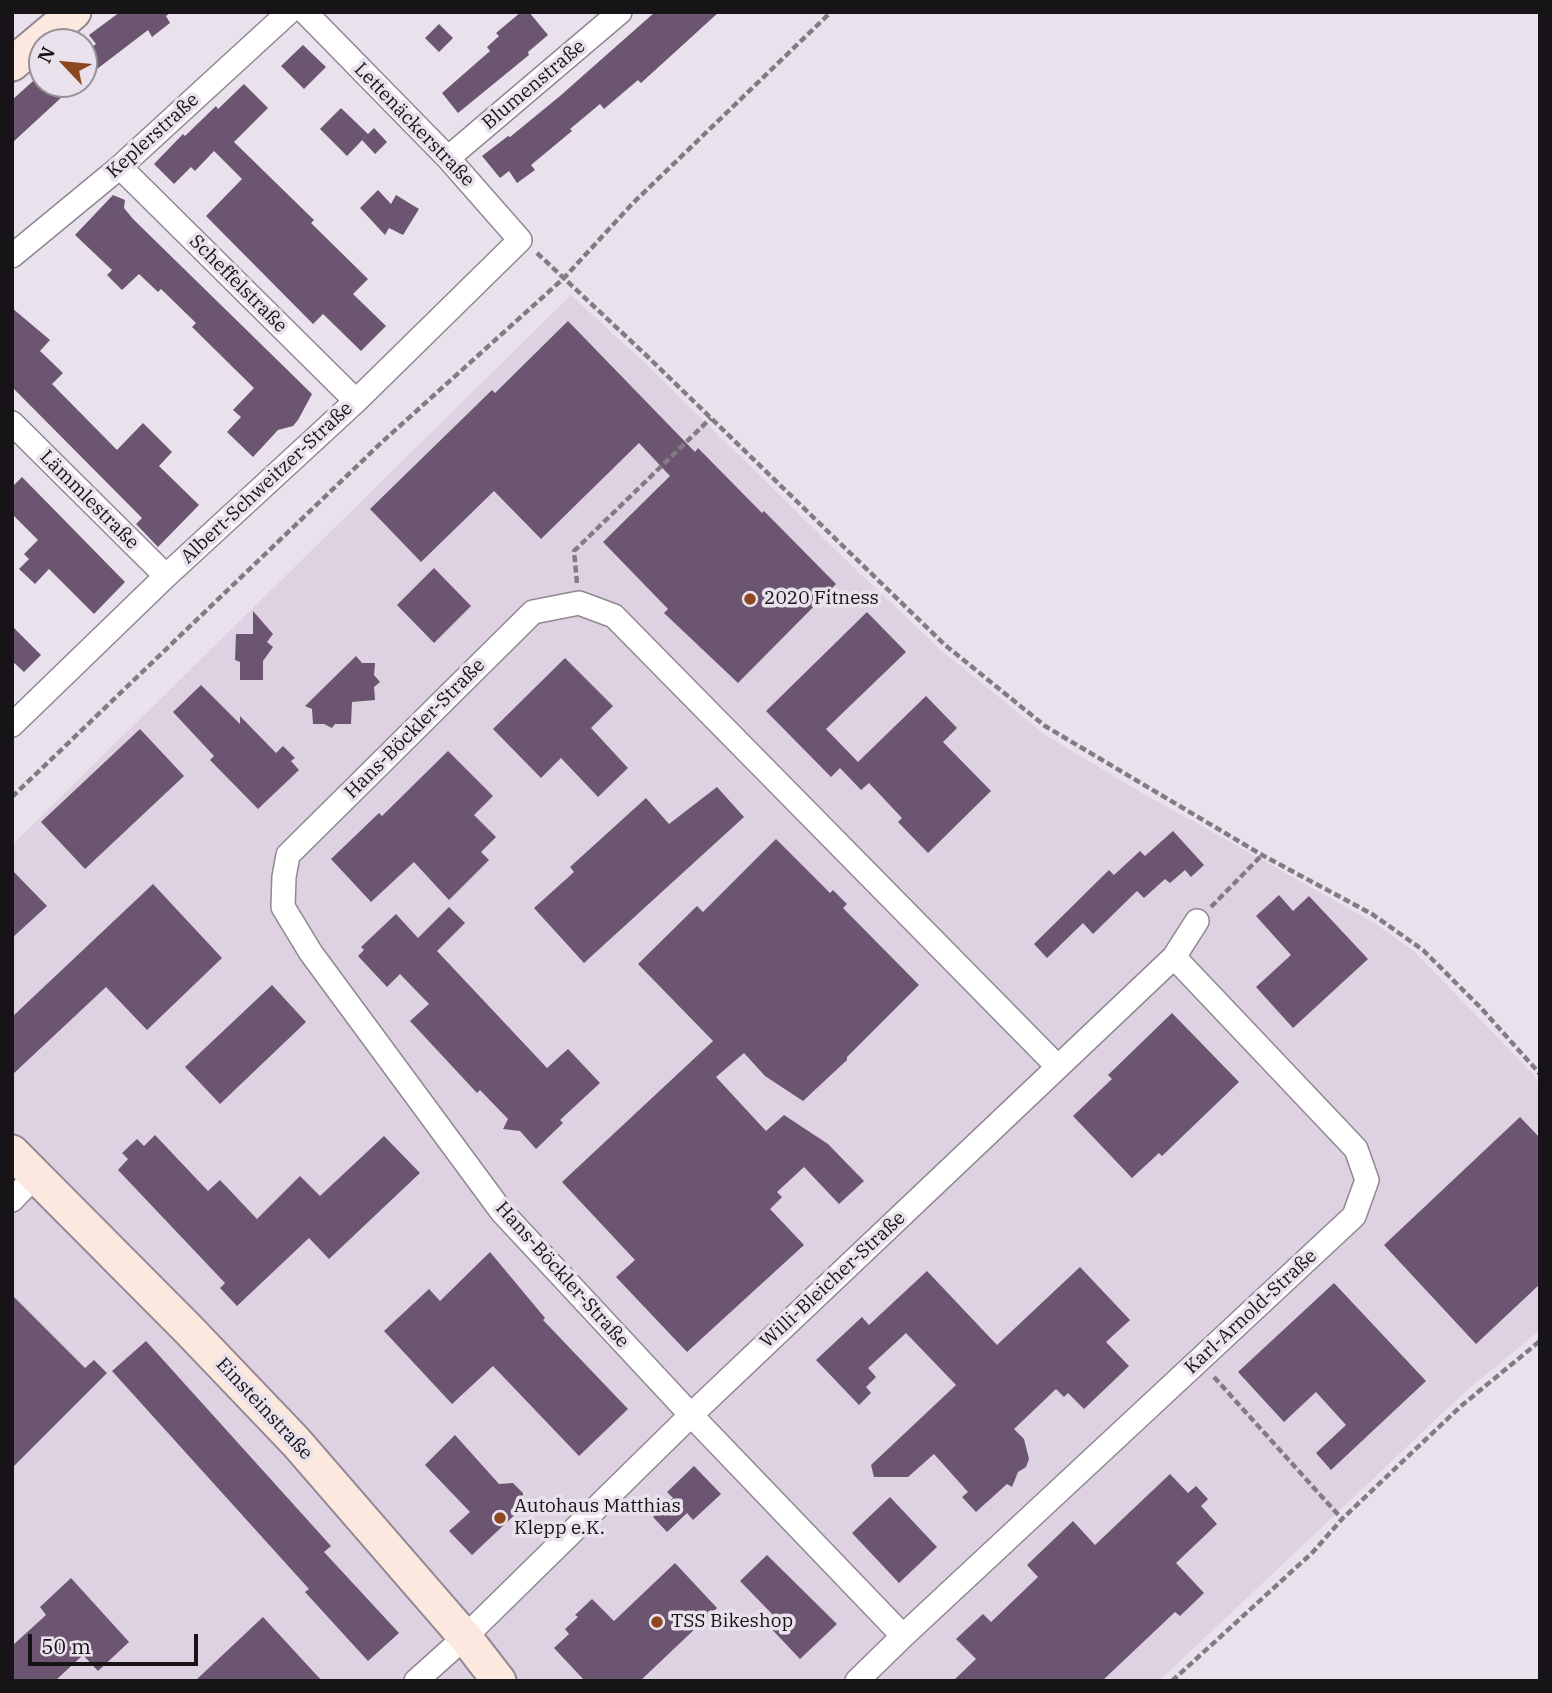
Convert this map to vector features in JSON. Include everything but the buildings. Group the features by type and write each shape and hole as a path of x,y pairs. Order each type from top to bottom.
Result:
{"street":[{"path":"12,64 74,12"},
{"name":"Keplerstraße","path":"12,256 120,167 289,12"},
{"name":"Lettenäckerstraße","path":"305,12 448,158 520,240"},
{"name":"Blumenstraße","path":"448,158 620,12"},
{"name":"Scheffelstraße","path":"120,167 356,401"},
{"name":"Albert-Schweitzer-Straße","path":"12,725 166,576 356,401 520,240"},
{"name":"Lämmlestraße","path":"12,424 166,576"},
{"path":"579,603 614,617 1058,1067"},
{"name":"Hans-Böckler-Straße","path":"579,603 533,612 288,855 283,907 311,953 502,1212 691,1415"},
{"name":"Willi-Bleicher-Straße","path":"416,1681 465,1637 691,1415 1174,957 1198,921"},
{"name":"Karl-Arnold-Straße","path":"857,1681 1354,1216 1367,1180 1356,1149 1174,957"},
{"name":"Einsteinstraße","path":"12,1152 296,1442 465,1637 499,1681"},
{"path":"12,1200 36,1175"},
{"path":"691,1415 903,1636"}],"path":[{"path":"12,797 382,442 564,278 632,205 831,12"},
{"path":"520,240 564,278 711,418 945,645 1045,726 1262,855 1372,914 1423,950 1540,1073"},
{"path":"579,603 574,551 711,418"},
{"path":"1198,921 1262,855"},
{"path":"1172,1681 1313,1552 1342,1519 1461,1406 1540,1341"},
{"path":"1199,1361 1342,1519"}],"shaded area":[{"path":"571,295 647,365 941,650 1044,734 1137,790 1373,922 1415,952 1533,1074 1540,1086 1540,1330 1465,1392 1159,1681 12,1681 12,845"}],"place":[{"name":"2020 Fitness","path":"750,599"},
{"name":"Autohaus Matthias Klepp e.K.","path":"500,1518"},
{"name":"TSS Bikeshop","path":"657,1622"}]}
